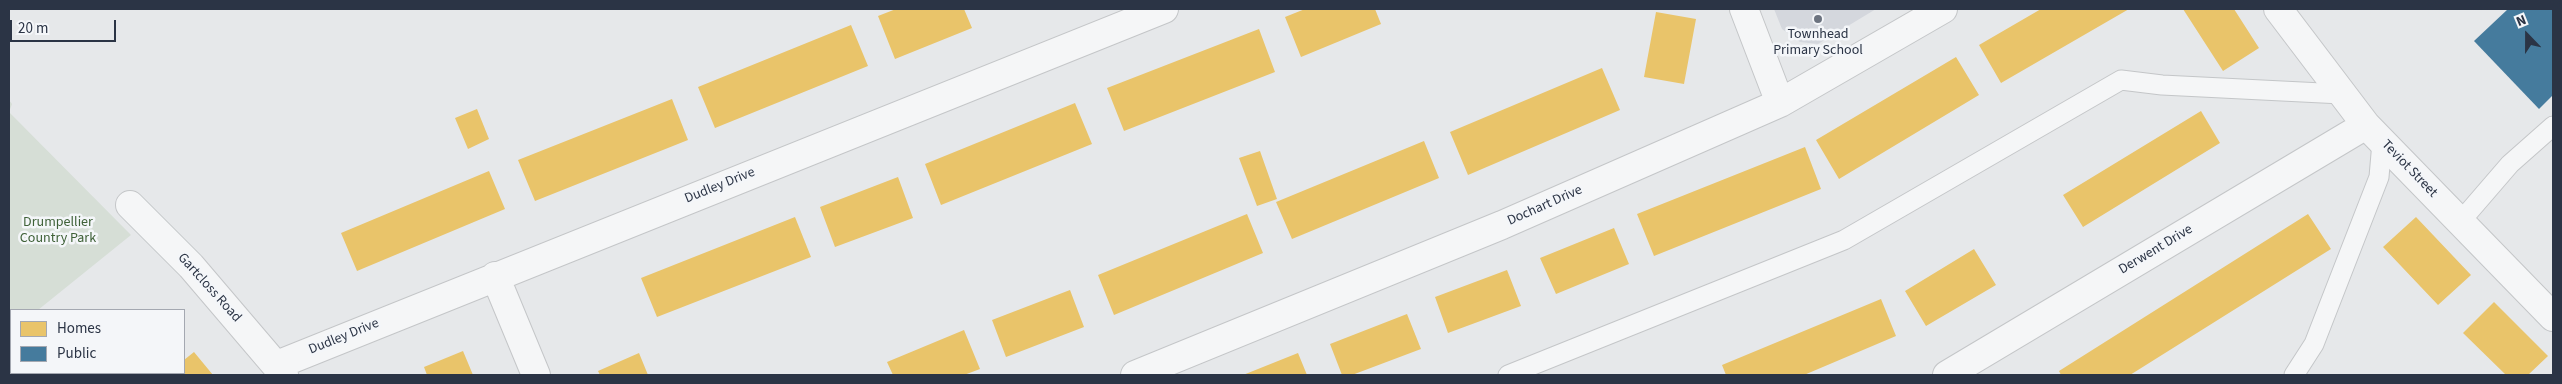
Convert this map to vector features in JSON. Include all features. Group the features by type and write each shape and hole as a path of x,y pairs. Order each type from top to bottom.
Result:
{"street":[{"name":"Dudley Drive","path":"281,370 495,276 1164,9"},
{"path":"1744,9 1780,103"},
{"name":"Dochart Drive","path":"1135,375 1502,225 1780,103 1942,9"},
{"name":"Teviot Street","path":"2278,9 2374,134 2553,317"},
{"name":"Derwent Drive","path":"1947,375 2374,134"},
{"name":"Gartcloss Road","path":"130,205 191,266 281,370"},
{"path":"495,276 536,375"}],"lane":[{"path":"1508,375 1844,240 2121,80 2162,85 2342,94"},
{"path":"2460,222 2510,164 2553,126"},
{"path":"2294,375 2314,344 2379,177 2374,134"}],"shaded area":[{"name":"Townhead Primary School","path":"1774,9 1876,9 1818,44 1800,42 1782,29"}],"green space":[{"path":"9,100 12,104 9,112"},
{"name":"Drumpellier Country Park","path":"9,112 131,235 39,309 10,309 9,334"}],"building: Homes":[{"path":"896,9 964,9 972,28 895,59 878,16"},
{"path":"1305,9 1375,9 1381,24 1301,57 1285,17"},
{"path":"2041,9 2129,9 2001,83 1979,45"},
{"path":"2183,9 2234,9 2259,48 2223,71"},
{"path":"1656,12 1696,19 1684,84 1644,77"},
{"path":"851,25 868,66 715,128 698,87"},
{"path":"1259,29 1275,72 1124,131 1107,88"},
{"path":"1956,57 1979,95 1839,179 1816,140"},
{"path":"1602,68 1620,110 1468,175 1450,132"},
{"path":"672,99 688,140 535,201 518,160"},
{"path":"1075,103 1092,144 941,205 925,164"},
{"path":"477,109 489,139 468,149 455,118"},
{"path":"2201,111 2220,143 2083,227 2063,195"},
{"path":"1424,141 1439,178 1292,239 1276,202"},
{"path":"1805,147 1821,189 1654,256 1637,214"},
{"path":"1260,151 1277,199 1257,206 1239,158"},
{"path":"489,171 505,209 357,271 341,233"},
{"path":"898,177 913,218 835,247 820,207"},
{"path":"1247,214 1263,253 1114,315 1098,275"},
{"path":"2308,214 2331,249 2130,375 2061,375 2059,371"},
{"path":"795,217 811,257 657,317 641,278"},
{"path":"2416,217 2471,275 2438,305 2383,247"},
{"path":"1614,228 1629,264 1556,294 1540,258"},
{"path":"1974,249 1996,285 1926,326 1905,291"},
{"path":"1507,270 1521,306 1448,333 1435,297"},
{"path":"1070,290 1084,327 1006,357 992,320"},
{"path":"1881,299 1896,336 1804,375 1726,375 1722,365"},
{"path":"2494,302 2548,356 2528,375 2506,375 2463,333"},
{"path":"1407,314 1421,349 1352,375 1342,375 1330,344"},
{"path":"964,330 980,369 964,375 893,375 887,362"},
{"path":"463,351 473,375 427,375 424,367"},
{"path":"194,352 213,375 166,375 185,374 185,359"},
{"path":"639,353 648,375 600,375 598,371"},
{"path":"1298,353 1307,375 1243,375"}],"building: Public":[{"path":"2508,9 2553,9 2553,95 2539,109 2474,41"}],"place":[{"name":"Townhead Primary School","path":"1818,19"}]}
